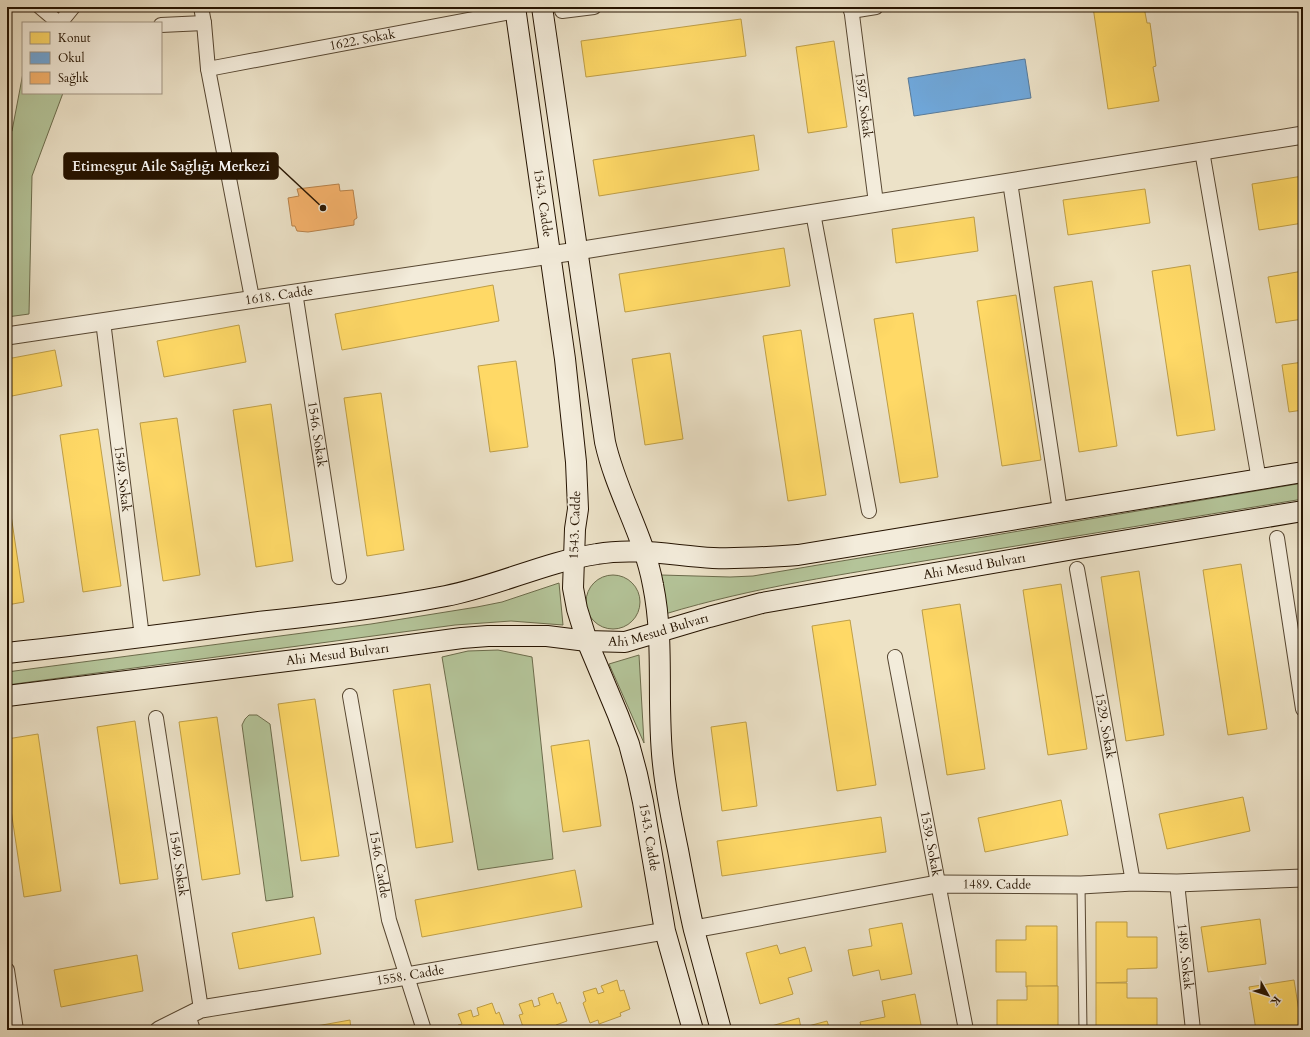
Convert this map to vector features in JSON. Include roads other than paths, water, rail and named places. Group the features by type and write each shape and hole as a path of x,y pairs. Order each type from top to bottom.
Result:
{"main road":[{"name":"1543. Cadde","path":"542,7 598,399 610,464 633,524 646,552 656,600 659,632 663,763 668,800 694,929 721,1030"},
{"name":"1543. Cadde","path":"516,9 565,359 576,462 578,509 575,529 573,588 578,615 587,641 618,715 633,759 643,802 665,931 693,1030"},
{"path":"7,653 344,612 445,596 468,591 540,568 596,554 646,552 714,558 798,555 1303,472"},
{"name":"Ahi Mesud Bulvarı","path":"7,696 343,654 455,638 488,636 547,636 587,641 625,642 709,616 762,603 1303,511"}],"street":[{"path":"40,7 59,22"},
{"path":"61,22 73,7"},
{"path":"201,7 208,69 252,298"},
{"path":"562,11 594,7"},
{"path":"851,9 876,7"},
{"name":"1622. Sokak","path":"208,69 516,9"},
{"name":"1597. Sokak","path":"851,9 876,203"},
{"path":"162,25 204,23"},
{"name":"1618. Cadde","path":"7,336 577,250 1303,135"},
{"path":"1202,151 1259,480"},
{"path":"1010,182 1060,511"},
{"path":"813,213 869,511"},
{"name":"1546. Sokak","path":"295,292 339,577"},
{"name":"1549. Sokak","path":"103,321 142,637"},
{"path":"1277,538 1303,709"},
{"name":"1529. Sokak","path":"1077,569 1133,882"},
{"name":"1539. Sokak","path":"895,657 966,1030"},
{"name":"1546. Cadde","path":"350,696 389,920 424,1030"},
{"name":"1549. Sokak","path":"156,718 194,1018"},
{"name":"1489. Cadde","path":"694,929 937,884 1081,885 1133,882 1303,878"},
{"name":"1489. Sokak","path":"1177,882 1193,1030"},
{"name":"1558. Cadde","path":"158,1030 194,1018 407,976 665,931"},
{"path":"7,970 16,1030"}],"lane":[{"path":"1081,885 1083,1030"}],"place":[{"name":"Etimesgut Aile Sağlığı Merkezi","path":"323,208"}]}
